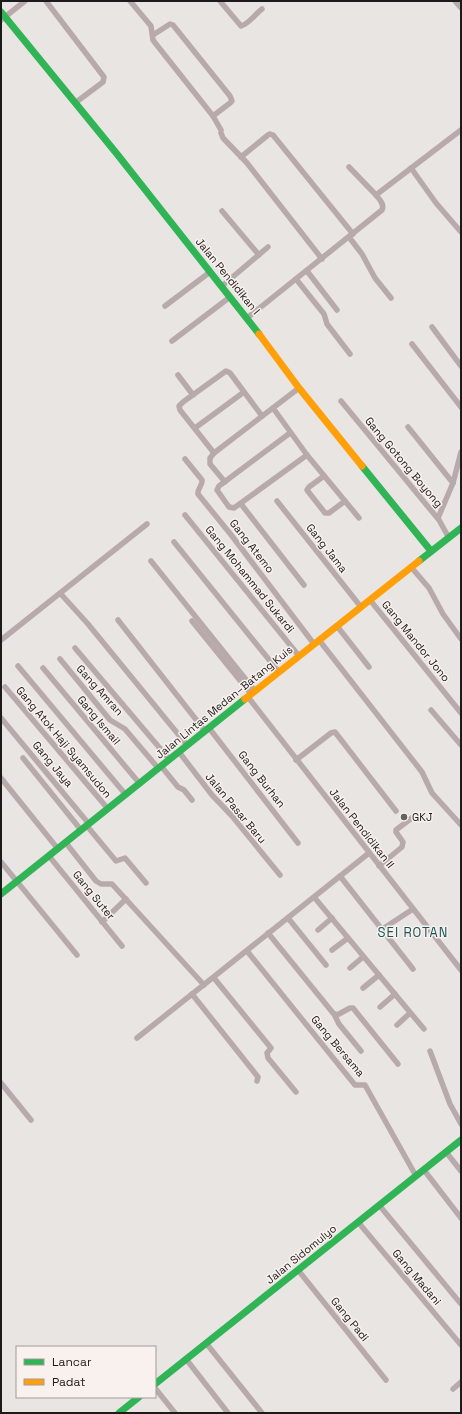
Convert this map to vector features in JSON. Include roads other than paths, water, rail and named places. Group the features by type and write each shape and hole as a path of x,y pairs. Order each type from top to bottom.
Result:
{"main road":[{"name":"Jalan Pendidikan I","path":"2,17 75,103 222,286 299,388 436,547"},
{"name":"Jalan Lintas Medan–Batang Kuis","path":"1,894 436,547 461,529"},
{"name":"Jalan Sidomulyo","path":"156,1383 461,1140"},
{"path":"119,1413 138,1398"}],"street":[{"path":"2,17 25,1"},
{"path":"46,1 104,77 103,82 75,103"},
{"path":"130,1 151,26 156,44 213,116 223,138 241,156 322,259"},
{"path":"220,1 241,26 249,22 253,16 262,9"},
{"path":"455,1 461,8"},
{"path":"153,35 170,24 173,25 230,96 232,101 213,116"},
{"path":"376,195 461,130"},
{"path":"241,156 268,135 273,135 350,236 375,278 391,298"},
{"path":"247,318 296,280 382,209 382,204 376,195 349,166"},
{"path":"411,168 436,203 461,232"},
{"path":"222,210 259,255"},
{"path":"222,286 268,247"},
{"path":"307,271 337,310"},
{"path":"165,306 210,272"},
{"path":"296,280 324,314 327,324 350,354"},
{"path":"172,341 230,297"},
{"path":"432,327 461,366"},
{"path":"412,344 461,407"},
{"path":"214,453 181,412 179,408 181,404 226,371 230,373 262,416"},
{"path":"178,375 193,395"},
{"path":"225,482 210,464 210,458 214,453 299,388"},
{"path":"195,428 244,392"},
{"name":"Gang Gotong Boyong","path":"341,401 439,519 449,538"},
{"path":"273,408 307,455 359,518"},
{"path":"408,427 453,483"},
{"path":"290,433 217,488 218,494 231,508 234,508 307,455"},
{"path":"439,519 453,483 461,452"},
{"name":"Gang Atemo","path":"185,459 202,480 198,494 317,642"},
{"path":"324,476 307,490 325,514 329,513 345,501"},
{"name":"Gang Jama","path":"277,501 361,607"},
{"path":"241,504 304,585"},
{"name":"Gang Mohammad Sukardi","path":"185,515 299,656"},
{"path":"1,640 147,524"},
{"path":"174,542 279,672"},
{"path":"150,561 251,694"},
{"path":"411,567 433,596 442,614 461,639"},
{"path":"60,593 88,624 187,745"},
{"name":"Gang Mandor Jono","path":"370,600 461,713"},
{"name":"Gang Burhan","path":"118,620 298,843"},
{"path":"192,621 251,694"},
{"path":"337,626 369,667"},
{"path":"317,642 422,772 432,793 461,825"},
{"path":"75,648 169,760"},
{"name":"Gang Amran","path":"60,660 110,720 124,729 192,800"},
{"path":"18,666 126,795"},
{"name":"Gang Ismail","path":"43,668 140,784"},
{"name":"Gang Atok Haji Syamsudon","path":"5,687 108,809"},
{"name":"Jalan Pendidikan II","path":"251,694 296,760 461,970"},
{"path":"431,710 461,745"},
{"name":"Gang Jaya","path":"1,718 86,827"},
{"path":"296,760 331,732 335,732 396,811"},
{"name":"Jalan Pasar Baru","path":"179,752 208,790 232,816 280,875"},
{"path":"23,758 116,861 125,858 146,883"},
{"path":"1,778 58,849"},
{"path":"379,866 402,847 403,842 396,830 414,817"},
{"path":"66,843 99,883 104,885 112,884 204,985"},
{"path":"137,1038 369,853"},
{"name":"Gang Suter","path":"49,856 122,946"},
{"path":"1,862 77,955"},
{"path":"340,876 412,969"},
{"path":"314,897 424,1029"},
{"path":"102,922 126,899"},
{"path":"382,930 413,909"},
{"path":"288,918 326,965"},
{"path":"318,930 332,918"},
{"path":"268,933 334,1014 339,1024 361,1051"},
{"path":"332,950 348,938"},
{"name":"Gang Bersama","path":"247,951 356,1085 366,1085 416,1176"},
{"path":"350,968 363,957"},
{"path":"363,988 379,975"},
{"path":"214,978 271,1048 267,1053 268,1058 296,1092"},
{"path":"192,994 258,1077 257,1081"},
{"path":"380,1007 395,994"},
{"path":"334,1014 337,1015 349,1008 353,1008 398,1064"},
{"path":"397,1025 410,1013"},
{"path":"430,1051 450,1104 461,1124"},
{"path":"1,1083 31,1120"},
{"path":"446,1152 461,1171"},
{"path":"424,1170 461,1218"},
{"path":"379,1205 461,1304"},
{"name":"Gang Madani","path":"358,1222 461,1345"},
{"name":"Gang Padi","path":"298,1270 386,1380"},
{"path":"206,1344 262,1413"},
{"path":"186,1359 228,1413"},
{"path":"452,1389 461,1382"},
{"path":"156,1389 175,1413"}],"place":[{"name":"GKJ","path":"404,817"}],"district":[{"name":"SEI ROTAN","path":"413,932"}]}
